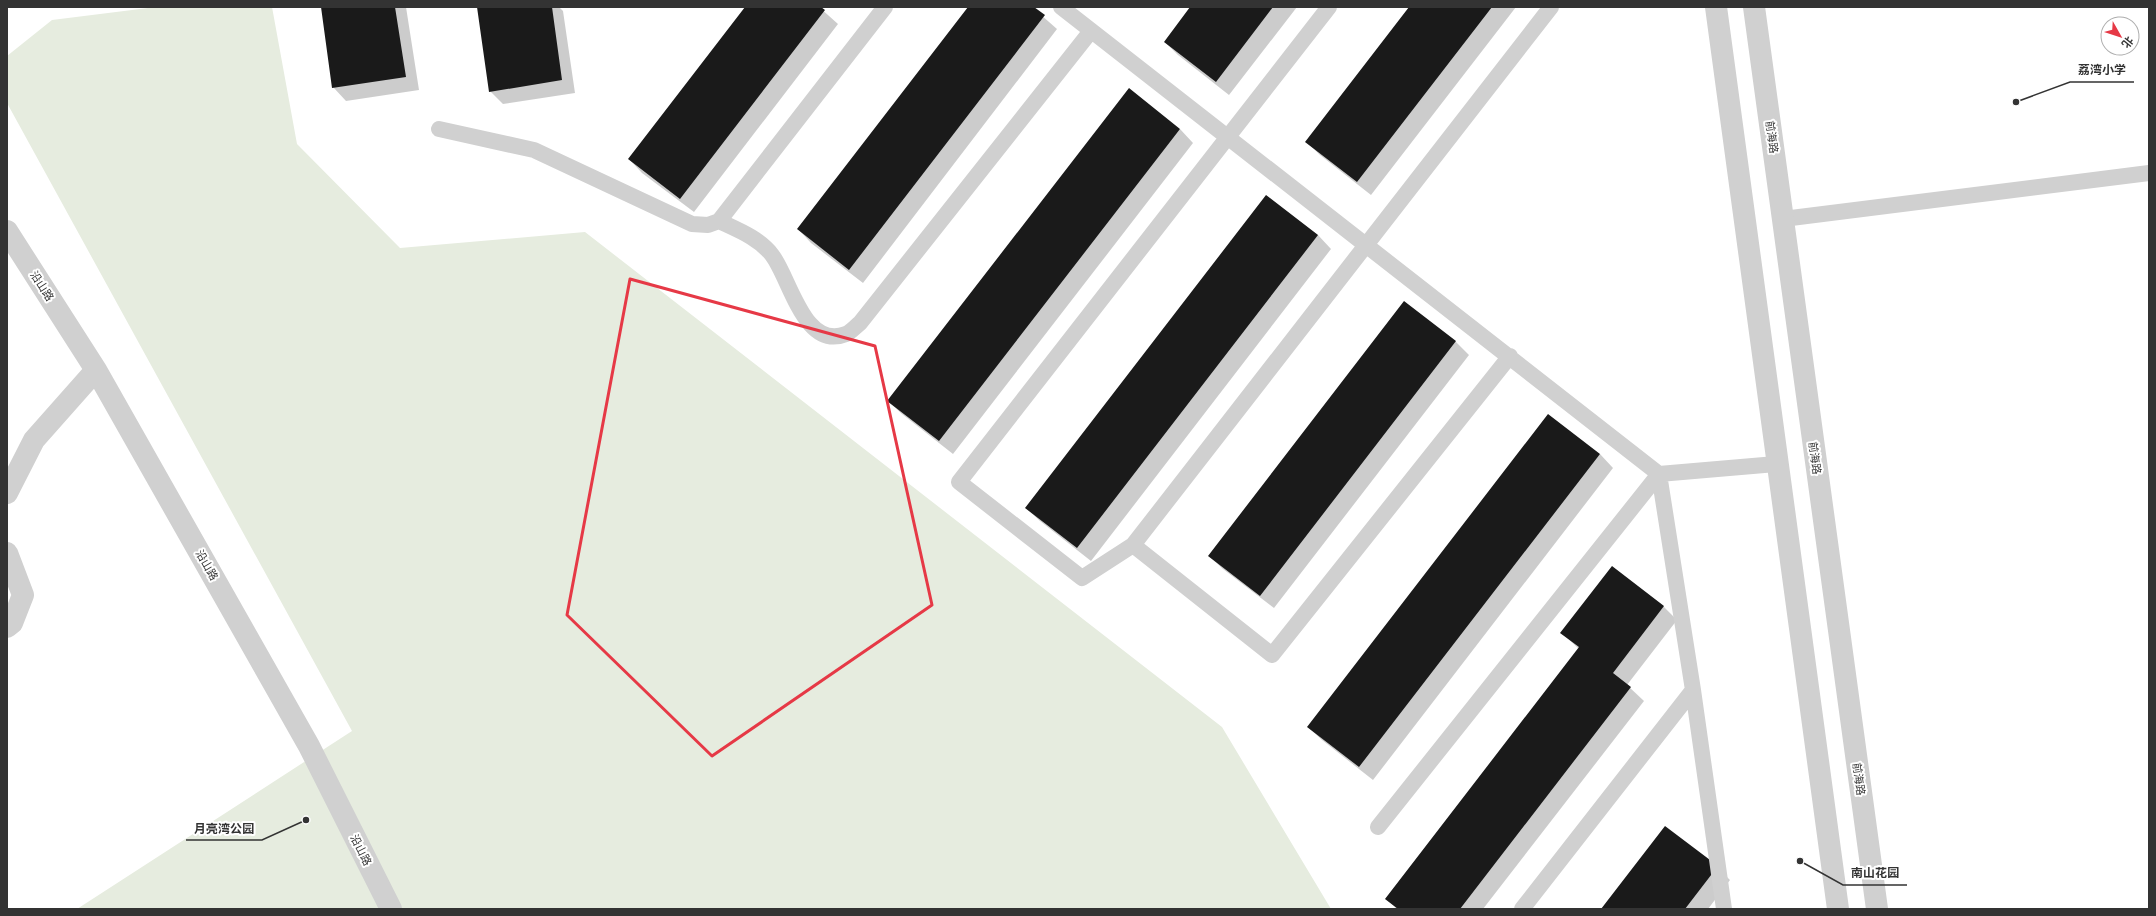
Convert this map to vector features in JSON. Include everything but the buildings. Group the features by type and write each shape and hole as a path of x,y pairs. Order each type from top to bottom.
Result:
{"street":[{"path":"1716,7 1776,464 1838,909"},
{"name":"前海路","path":"1754,7 1877,909"},
{"name":"沿山路","path":"7,231 96,370 309,746 391,909"},
{"path":"7,493 34,440 96,370"},
{"path":"7,553 23,595 12,623 7,627"}],"lane":[{"path":"439,129 534,150 692,224 708,225 719,221 885,7"},
{"path":"1061,7 1510,356 1659,474 1693,690 1724,909"},
{"path":"1329,7 959,482 1082,578 1133,545 1551,7"},
{"path":"719,221 755,239 773,255 803,314 816,331 832,337 846,334 860,323 1092,31"},
{"path":"1783,219 2149,173"},
{"path":"1133,545 1272,655 1510,356"},
{"path":"1378,828 1659,474 1776,464"},
{"path":"1522,909 1693,690"}],"highlighted area":[{"path":"630,279 875,346 932,605 712,756 567,615"}],"shaded area":[{"path":"156,7 272,7 297,144 400,248 585,232 1222,727 1331,909 77,909 352,731 7,103 7,56 52,20"}],"place":[{"name":"荔湾小学","path":"2016,102"},
{"name":"月亮湾公园","path":"306,820"},
{"name":"南山花园","path":"1800,861"}]}
